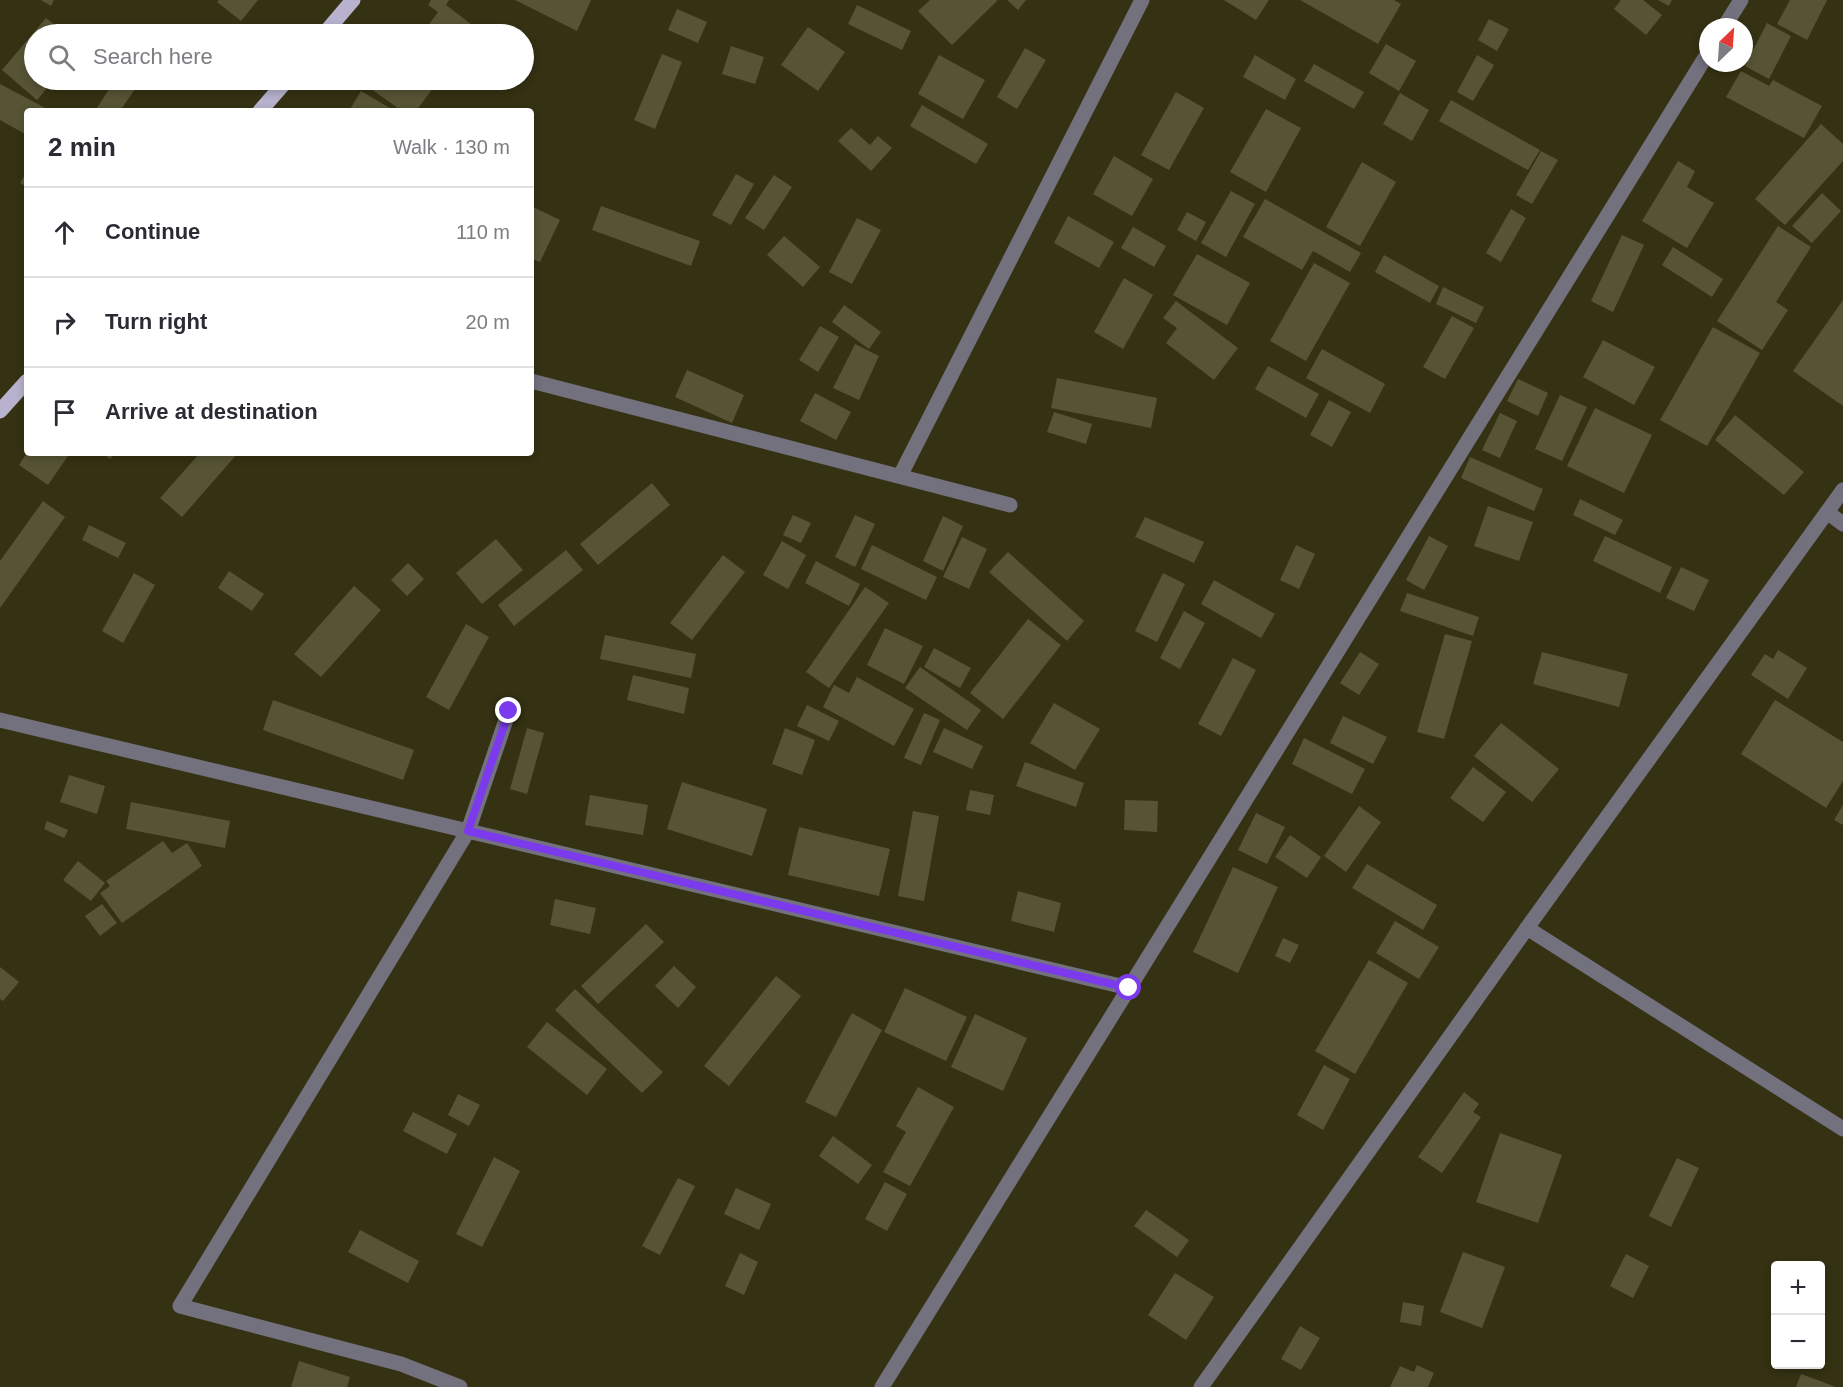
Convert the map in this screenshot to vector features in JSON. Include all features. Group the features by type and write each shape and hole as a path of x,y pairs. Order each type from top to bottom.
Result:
{"main road":[{"path":"333,24 353,0"},
{"path":"263,108 278,90"},
{"path":"0,411 24,384"}],"street":[{"path":"900,476 1142,0"},
{"path":"1730,18 1741,0"},
{"path":"882,1387 1699,68"},
{"path":"534,382 1010,505"},
{"path":"1202,1387 1527,928 1843,490"},
{"path":"1827,512 1843,524"},
{"path":"460,1387 400,1364 180,1306 468,831 509,711"},
{"path":"0,720 1129,988"},
{"path":"1527,928 1843,1129"}],"building":[{"path":"41,0 54,0 51,6"},
{"path":"219,0 258,0 241,21 217,2"},
{"path":"431,0 449,0 446,5 471,24 429,24 438,12 428,5"},
{"path":"515,0 591,0 577,31"},
{"path":"930,0 997,1 952,45 918,11"},
{"path":"1007,0 1026,0 1018,10"},
{"path":"1224,0 1269,0 1256,20"},
{"path":"1300,0 1394,0 1401,4 1378,44"},
{"path":"1621,0 1643,0 1662,15 1646,35 1614,9"},
{"path":"1658,0 1672,0 1669,6"},
{"path":"1790,0 1827,0 1807,40 1777,24"},
{"path":"857,5 911,31 902,50 848,24"},
{"path":"677,9 707,22 698,43 668,30"},
{"path":"46,18 54,24 41,24"},
{"path":"1489,19 1509,29 1497,51 1478,40"},
{"path":"1767,23 1791,36 1769,79 1753,70 1753,50"},
{"path":"808,27 845,52 818,91 781,65"},
{"path":"24,44 24,89 2,70"},
{"path":"1386,44 1416,61 1399,91 1369,73"},
{"path":"731,46 764,57 755,84 722,74"},
{"path":"1025,48 1046,60 1017,109 997,97"},
{"path":"662,54 682,62 655,129 634,120"},
{"path":"939,55 985,80 963,119 918,94"},
{"path":"1255,55 1296,79 1285,100 1243,77"},
{"path":"1477,55 1494,65 1473,101 1457,92"},
{"path":"1314,64 1364,92 1354,109 1304,81"},
{"path":"1740,72 1743,72 1769,86 1773,80 1822,106 1804,138 1726,97"},
{"path":"0,84 45,108 24,108 24,133 0,120"},
{"path":"25,90 46,90 37,100"},
{"path":"109,90 134,90 122,108 97,108"},
{"path":"373,90 432,90 418,108 398,108"},
{"path":"361,91 390,108 351,108"},
{"path":"1176,92 1204,108 1169,170 1141,155"},
{"path":"1400,93 1429,110 1412,141 1383,124"},
{"path":"1451,100 1540,150 1528,170 1439,121"},
{"path":"922,105 988,144 976,164 910,126"},
{"path":"1266,109 1301,128 1266,192 1230,172"},
{"path":"1821,124 1843,144 1843,161 1785,225 1755,199"},
{"path":"851,128 870,145 878,136 892,148 871,171 838,141"},
{"path":"1541,151 1558,160 1532,204 1516,195"},
{"path":"1114,156 1153,179 1132,216 1093,194"},
{"path":"1678,161 1695,171 1687,187 1714,203 1687,248 1642,221"},
{"path":"1362,162 1396,182 1360,246 1326,227"},
{"path":"736,174 754,184 731,225 712,215"},
{"path":"774,175 792,187 764,230 745,218"},
{"path":"1231,191 1255,204 1226,257 1201,243"},
{"path":"1822,193 1841,211 1812,243 1792,226"},
{"path":"1265,199 1361,253 1350,272 1313,251 1302,270 1243,237"},
{"path":"601,206 700,241 691,266 592,230"},
{"path":"534,207 560,220 540,262 534,259"},
{"path":"1511,209 1526,218 1501,262 1486,253"},
{"path":"1187,212 1206,222 1196,241 1177,230"},
{"path":"1068,216 1114,242 1099,268 1054,243"},
{"path":"857,218 881,230 852,284 829,272"},
{"path":"1778,226 1811,247 1776,302 1788,310 1762,350 1717,321"},
{"path":"1133,227 1166,246 1154,267 1121,248"},
{"path":"1622,235 1644,245 1613,312 1591,301"},
{"path":"784,236 820,267 803,287 767,255"},
{"path":"1673,247 1723,279 1712,297 1662,265"},
{"path":"1197,254 1250,283 1227,325 1173,295"},
{"path":"1384,255 1439,286 1430,303 1375,272"},
{"path":"1314,263 1350,283 1306,361 1270,341"},
{"path":"1124,278 1153,295 1123,349 1094,332"},
{"path":"1443,287 1484,307 1476,323 1436,304"},
{"path":"1843,300 1843,406 1793,371"},
{"path":"1176,301 1238,348 1214,380 1166,343 1177,328 1163,318"},
{"path":"844,305 881,332 869,349 832,322"},
{"path":"1452,316 1474,328 1445,379 1423,367"},
{"path":"820,326 839,337 818,372 799,360"},
{"path":"1713,327 1760,353 1707,446 1660,420"},
{"path":"1603,340 1655,367 1634,405 1583,377"},
{"path":"855,344 879,356 859,400 833,388"},
{"path":"1322,349 1385,384 1370,413 1306,378"},
{"path":"1268,366 1319,394 1306,418 1255,389"},
{"path":"687,370 744,395 732,423 675,397"},
{"path":"1057,378 1157,398 1151,428 1051,408"},
{"path":"1518,379 1548,393 1538,416 1507,401"},
{"path":"815,393 851,412 836,440 800,421"},
{"path":"1560,395 1587,407 1562,461 1535,449"},
{"path":"1329,400 1351,412 1332,447 1310,435"},
{"path":"1595,408 1652,435 1624,493 1567,466"},
{"path":"1054,412 1092,424 1086,444 1047,432"},
{"path":"1500,413 1517,421 1500,458 1482,450"},
{"path":"1735,415 1804,472 1784,495 1715,440"},
{"path":"25,456 68,456 48,485 19,465"},
{"path":"197,456 235,456 182,517 160,498"},
{"path":"1470,457 1543,489 1534,511 1461,478"},
{"path":"652,483 670,505 598,565 580,544"},
{"path":"1580,499 1623,520 1615,535 1573,515"},
{"path":"43,501 65,517 0,608 0,561"},
{"path":"1488,506 1533,522 1519,561 1474,546"},
{"path":"793,515 811,523 801,543 783,535"},
{"path":"855,515 875,524 855,567 835,557"},
{"path":"943,516 963,526 943,571 923,561"},
{"path":"1145,517 1204,542 1194,563 1135,537"},
{"path":"89,525 126,543 118,558 82,540"},
{"path":"1429,536 1448,546 1424,590 1406,580"},
{"path":"1605,536 1672,567 1660,593 1593,561"},
{"path":"962,537 987,549 969,589 943,577"},
{"path":"496,539 523,570 482,604 456,573"},
{"path":"782,541 806,555 788,589 763,575"},
{"path":"872,545 937,577 926,600 861,569"},
{"path":"1296,545 1315,554 1299,589 1280,580"},
{"path":"566,550 583,570 514,626 498,605"},
{"path":"1008,552 1084,621 1067,641 989,572"},
{"path":"723,555 745,572 692,640 670,623"},
{"path":"816,561 860,584 849,606 805,583"},
{"path":"408,563 424,579 407,596 391,580"},
{"path":"1681,567 1709,580 1694,611 1666,598"},
{"path":"229,571 264,594 252,611 218,588"},
{"path":"134,573 155,585 123,643 102,631"},
{"path":"1163,573 1185,584 1157,642 1135,631"},
{"path":"1214,580 1275,614 1261,638 1201,604"},
{"path":"354,586 381,610 321,677 294,654"},
{"path":"865,587 889,603 829,688 806,672"},
{"path":"1407,593 1479,617 1473,636 1400,611"},
{"path":"1184,611 1205,623 1180,669 1160,658"},
{"path":"1028,619 1061,645 1003,719 970,693"},
{"path":"466,624 489,637 449,710 426,697"},
{"path":"885,628 923,646 904,684 867,665"},
{"path":"1445,634 1472,641 1444,739 1417,732"},
{"path":"605,635 696,654 691,678 600,659"},
{"path":"934,648 971,668 960,688 924,667"},
{"path":"1778,650 1807,668 1788,699 1751,675 1765,654 1773,659"},
{"path":"1360,652 1379,664 1359,695 1340,683"},
{"path":"1542,652 1628,674 1619,707 1533,684"},
{"path":"1233,658 1256,670 1221,736 1198,724"},
{"path":"920,667 981,710 967,730 905,688"},
{"path":"633,675 689,688 684,714 627,700"},
{"path":"857,677 914,709 894,746 823,707 834,685 849,693"},
{"path":"273,700 414,750 403,780 263,730"},
{"path":"1775,700 1843,742 1843,781 1826,808 1741,754"},
{"path":"1054,703 1100,729 1075,770 1030,743"},
{"path":"807,705 839,721 829,741 797,726"},
{"path":"924,713 940,720 921,765 904,758"},
{"path":"1343,716 1387,737 1373,764 1330,743"},
{"path":"1501,723 1559,769 1532,802 1474,756"},
{"path":"527,728 544,733 527,794 510,789"},
{"path":"785,728 815,740 802,775 772,764"},
{"path":"944,728 983,746 972,769 933,752"},
{"path":"1304,738 1365,769 1352,794 1292,764"},
{"path":"1025,762 1084,783 1076,807 1016,786"},
{"path":"1473,767 1506,792 1483,822 1450,798"},
{"path":"69,775 105,786 97,814 60,802"},
{"path":"682,782 767,809 752,856 667,829"},
{"path":"970,790 994,795 990,815 966,810"},
{"path":"590,795 648,805 643,835 585,825"},
{"path":"1125,800 1158,801 1157,832 1124,830"},
{"path":"131,802 230,821 225,848 126,829"},
{"path":"1843,805 1843,825 1834,820"},
{"path":"1359,806 1381,822 1346,872 1324,856"},
{"path":"913,811 939,816 924,901 898,896"},
{"path":"1256,813 1285,827 1267,864 1238,850"},
{"path":"47,821 68,830 64,838 44,829"},
{"path":"799,827 890,849 879,896 788,875"},
{"path":"1290,835 1321,857 1307,878 1275,857"},
{"path":"163,841 172,853 187,843 202,866 122,923 100,893 110,886 106,881"},
{"path":"78,861 105,883 91,901 63,880"},
{"path":"1367,864 1437,905 1423,930 1352,888"},
{"path":"1233,867 1278,887 1238,973 1193,952"},
{"path":"1018,891 1061,903 1054,932 1011,921"},
{"path":"555,899 596,908 590,934 550,925"},
{"path":"102,904 117,923 100,936 85,916"},
{"path":"1395,921 1439,947 1419,979 1376,953"},
{"path":"646,924 664,942 598,1004 581,986"},
{"path":"1283,938 1299,945 1290,963 1275,956"},
{"path":"1369,960 1408,983 1355,1074 1315,1051"},
{"path":"674,966 696,987 678,1008 655,986"},
{"path":"0,967 19,982 3,1001 0,999"},
{"path":"776,976 801,996 729,1086 704,1066"},
{"path":"905,988 967,1017 946,1061 884,1032"},
{"path":"575,989 663,1072 642,1093 555,1010"},
{"path":"852,1013 882,1030 836,1117 805,1102"},
{"path":"975,1014 1027,1038 1003,1091 951,1067"},
{"path":"547,1022 607,1069 587,1095 527,1047"},
{"path":"1324,1065 1350,1079 1323,1130 1297,1115"},
{"path":"918,1087 954,1107 910,1186 883,1172 906,1132 896,1126"},
{"path":"1464,1092 1479,1104 1473,1112 1481,1117 1442,1173 1418,1157"},
{"path":"458,1094 480,1105 469,1126 448,1115"},
{"path":"413,1112 457,1134 447,1154 403,1131"},
{"path":"1500,1133 1562,1155 1538,1223 1476,1202"},
{"path":"833,1136 872,1165 858,1184 819,1156"},
{"path":"494,1157 520,1171 482,1247 456,1234"},
{"path":"1677,1158 1699,1168 1671,1227 1649,1216"},
{"path":"678,1178 695,1186 660,1255 642,1246"},
{"path":"885,1182 907,1194 887,1231 865,1219"},
{"path":"736,1188 771,1204 759,1230 724,1214"},
{"path":"1146,1210 1189,1240 1177,1257 1134,1226"},
{"path":"360,1230 419,1261 408,1283 348,1252"},
{"path":"1463,1252 1505,1267 1482,1328 1440,1312"},
{"path":"740,1253 758,1262 744,1295 725,1286"},
{"path":"1626,1254 1649,1266 1633,1298 1610,1286"},
{"path":"1175,1273 1214,1297 1186,1340 1148,1315"},
{"path":"1403,1302 1424,1306 1421,1326 1400,1322"},
{"path":"1300,1326 1320,1338 1301,1370 1281,1359"},
{"path":"299,1361 350,1377 347,1387 291,1387"},
{"path":"1417,1365 1434,1373 1428,1387 1390,1387 1400,1366 1414,1372"},
{"path":"1801,1374 1836,1387 1796,1387"}],"route":[{"path":"509,711 468,831 1129,988"}]}
